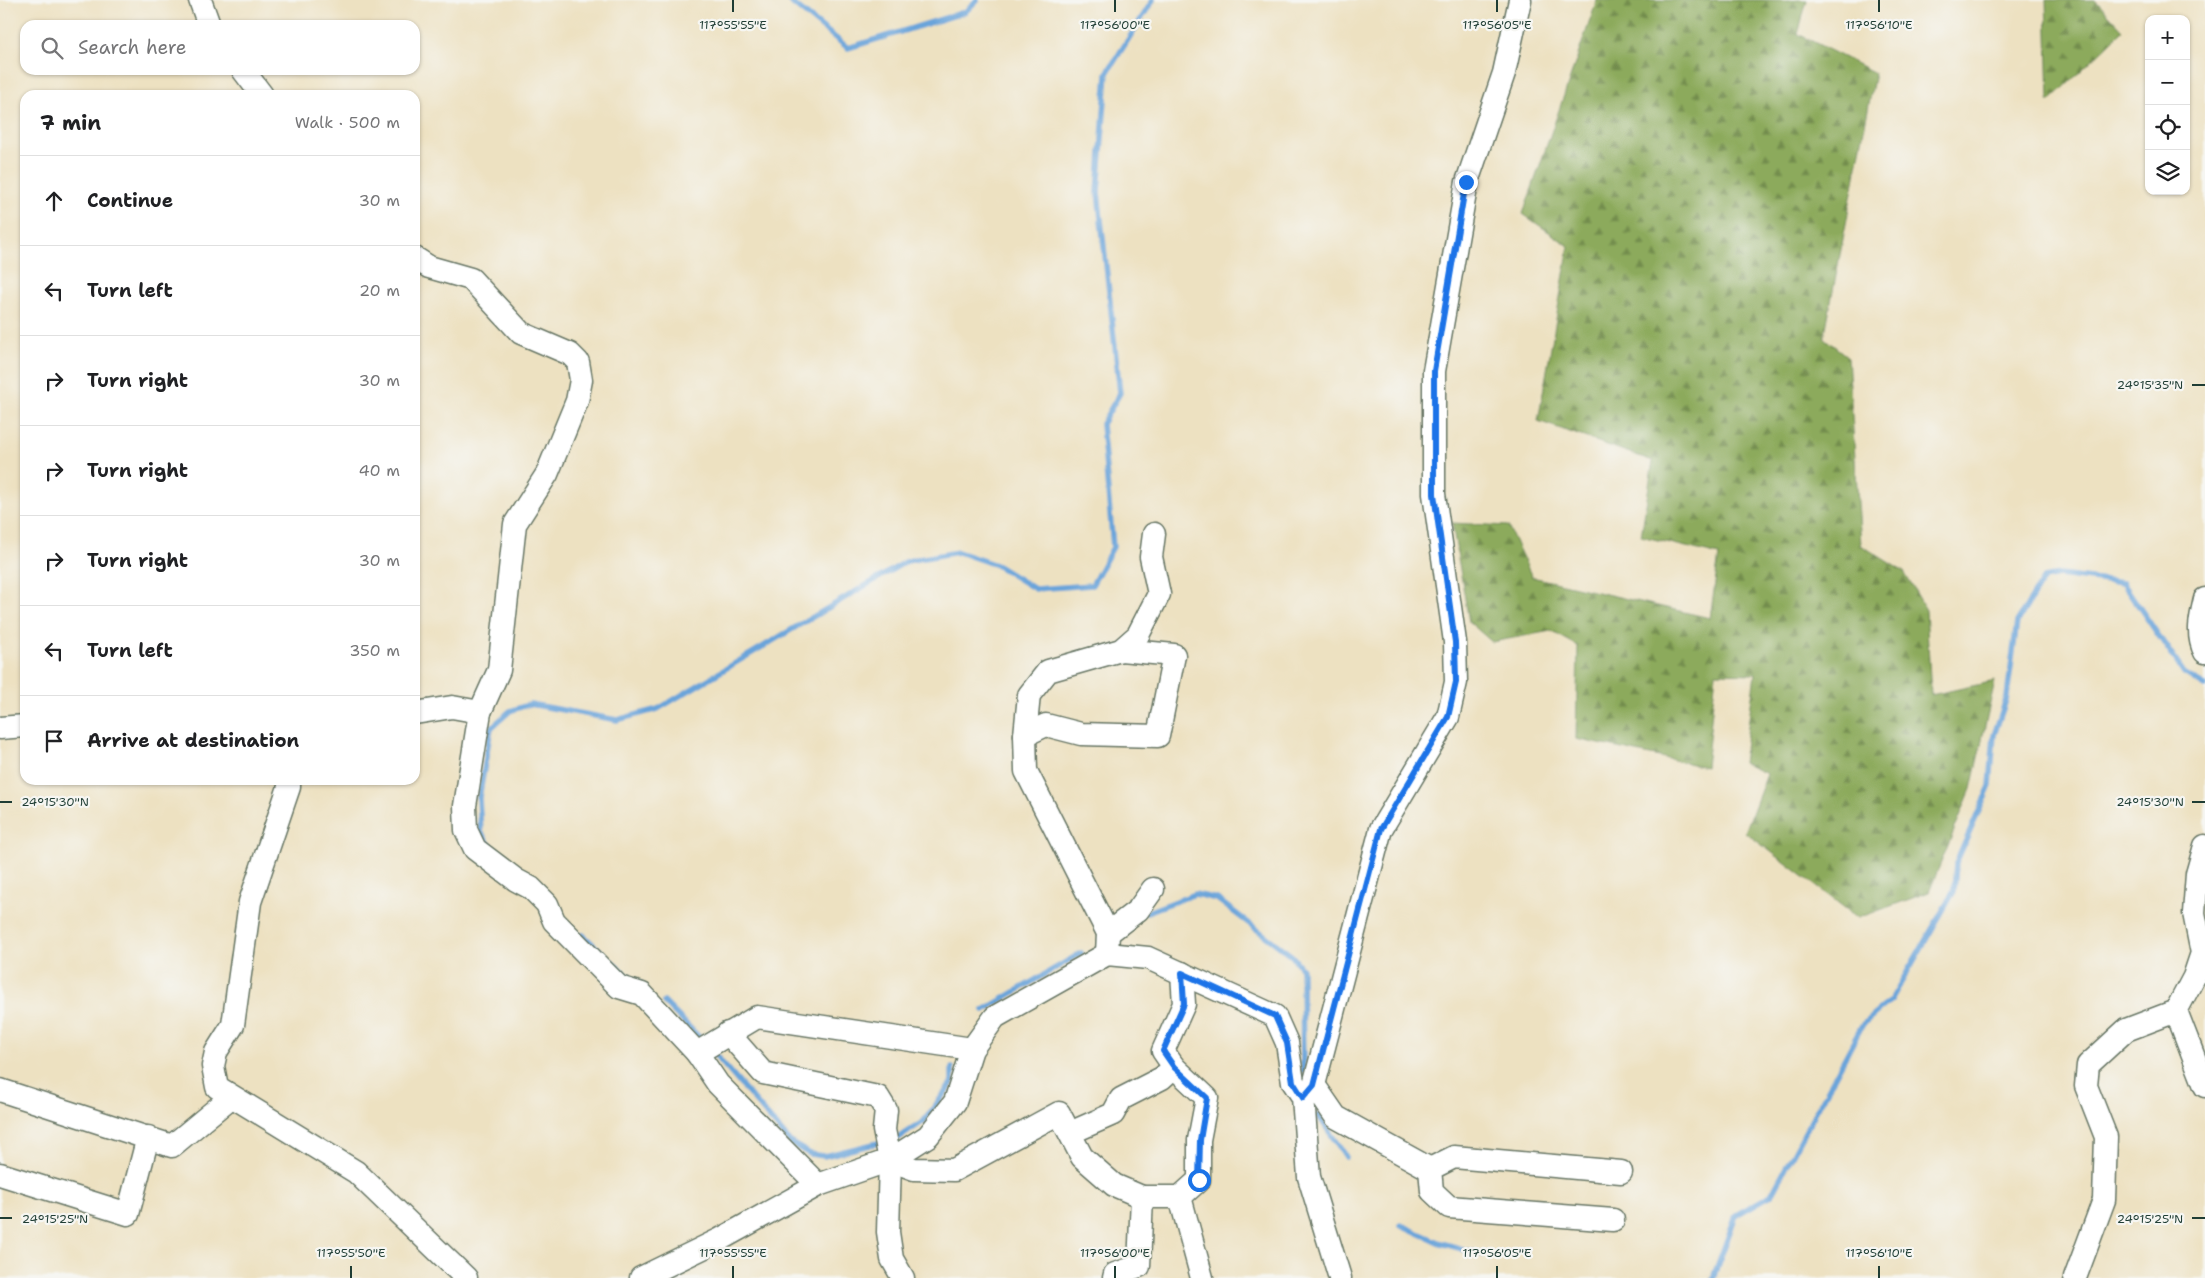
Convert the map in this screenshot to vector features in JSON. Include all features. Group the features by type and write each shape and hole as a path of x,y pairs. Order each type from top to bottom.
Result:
{"street":[{"path":"200,0 207,20"},
{"path":"1340,1278 1309,1177 1308,1091 1381,829 1448,717 1456,682 1455,642 1434,494 1434,371 1466,182 1504,73 1520,0"},
{"path":"246,75 258,90"},
{"path":"420,261 429,267 470,279 521,333 570,354 578,362 581,380 577,400 547,474 515,524 499,670 480,712 465,806 466,830 475,849 516,880 531,888 547,904 554,921 619,987 642,994 711,1044 764,1073 878,1098 886,1110 888,1232 892,1259 903,1278"},
{"path":"1121,650 1138,635 1159,594 1151,556 1154,534"},
{"path":"2205,599 2200,618 2200,643 2205,652"},
{"path":"1025,735 1046,725 1081,734 1158,736 1174,655 1121,650 1048,671 1029,694 1025,735 1026,771 1107,943 1148,958 1275,1016 1287,1043 1293,1082 1308,1091 1336,1117 1430,1169"},
{"path":"420,712 452,706 480,712"},
{"path":"0,728 20,726"},
{"path":"289,785 250,902 233,1025 216,1052 213,1066 217,1087 356,1172 466,1278"},
{"path":"2075,1278 2104,1200 2106,1137 2086,1086 2088,1065 2126,1030 2176,1011 2194,977 2203,952 2197,874 2205,846"},
{"path":"640,1278 719,1240 888,1147 928,1136 955,1102 972,1050 995,1017 1107,943 1138,910 1153,889"},
{"path":"888,1147 914,1170 954,1170 1059,1113 1082,1157 1114,1185 1142,1197 1180,1197 1199,1180 1200,1140 1207,1098 1174,1067 1163,1051 1184,1004 1182,973"},
{"path":"2176,1011 2205,1086"},
{"path":"711,1044 757,1017 972,1050"},
{"path":"711,1044 718,1084 818,1185"},
{"path":"1070,1133 1113,1114 1121,1099 1162,1078 1174,1067"},
{"path":"0,1090 172,1146 231,1097"},
{"path":"0,1174 128,1214 148,1137"},
{"path":"1430,1169 1454,1157 1621,1172"},
{"path":"1430,1169 1432,1191 1449,1207 1613,1220"},
{"path":"1114,1278 1115,1274 1139,1266 1142,1197"},
{"path":"1180,1197 1202,1278"}],"green space":[{"path":"1597,0 1807,0 1798,34 1875,73 1824,338 1848,357 1861,545 1904,572 1926,610 1931,695 1995,681 1971,789 1929,892 1858,918 1745,832 1767,774 1743,763 1755,674 1716,673 1706,767 1576,739 1578,646 1551,631 1492,642 1469,622 1452,523 1508,526 1532,577 1710,618 1719,555 1641,536 1653,461 1538,421 1569,246 1523,214"},
{"path":"2046,0 2095,0 2123,30 2049,102"}],"waterway":[{"path":"788,0 848,48 965,12 977,0"},
{"path":"492,849 481,832 479,798 491,728 510,711 530,704 617,720 658,709 907,561 958,552 996,565 1035,589 1092,585 1113,547 1102,424 1120,393 1098,192 1107,73 1153,0"},
{"path":"1713,1278 1736,1215 1771,1195 1863,1024 1891,1000 1954,891 1956,863 1990,786 1994,735 2007,697 2017,622 2044,578 2059,575 2123,583 2184,673 2205,686"},
{"path":"1147,912 1195,894 1217,899 1292,956 1302,969 1303,1071"},
{"path":"583,935 625,974 641,984"},
{"path":"984,1010 1081,953"},
{"path":"664,1002 705,1043"},
{"path":"711,1050 791,1143 810,1154 824,1156 882,1142"},
{"path":"891,1140 900,1137 924,1121 952,1083 952,1068"},
{"path":"1318,1115 1346,1157"},
{"path":"1401,1225 1438,1242 1483,1255"}],"route":[{"path":"1199,1180 1200,1140 1207,1098 1174,1067 1163,1051 1184,1004 1182,973 1275,1016 1287,1043 1293,1082 1303,1098 1314,1085 1381,829 1448,717 1456,682 1455,642 1434,494 1434,371 1466,182"}]}
